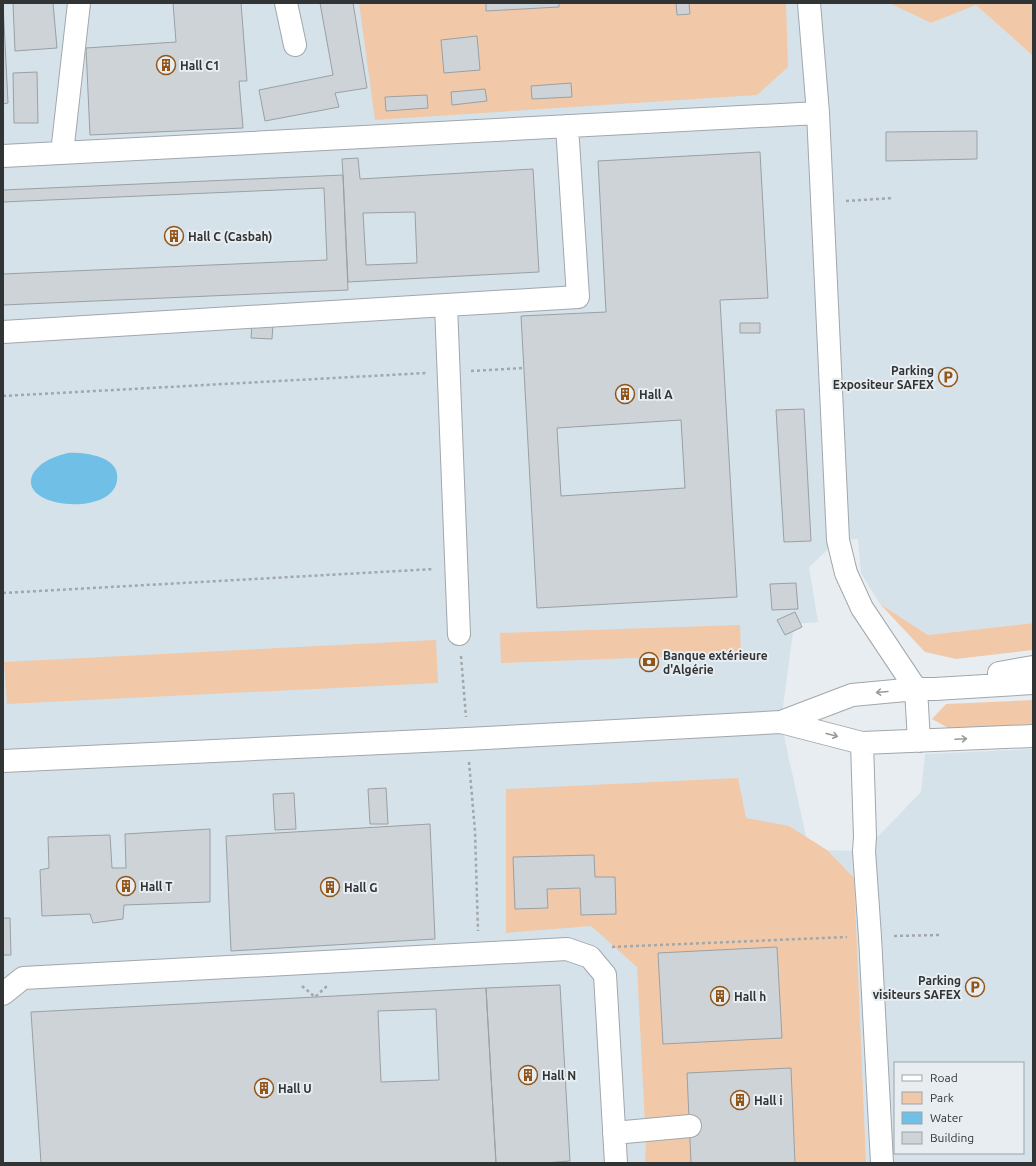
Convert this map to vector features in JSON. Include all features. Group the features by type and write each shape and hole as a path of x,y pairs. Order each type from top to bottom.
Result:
{"street":[{"path":"62,153 79,3"},
{"path":"286,3 295,45"},
{"path":"809,3 818,113 838,540 846,573 862,608 916,689 919,741"},
{"path":"3,156 818,113"},
{"path":"3,332 578,297 567,126"},
{"path":"446,305 459,634"},
{"path":"3,761 452,740 808,720 852,695 916,689 1033,667"},
{"path":"916,689 1033,683"},
{"path":"808,720 862,743 1033,736"},
{"path":"862,743 865,837 864,851 882,1163"},
{"path":"3,994 23,978 567,949 590,957 605,975 616,1163"},
{"path":"614,1133 690,1126"}],"path":[{"path":"822,202 893,198"},
{"path":"3,396 524,368"},
{"path":"3,593 457,568"},
{"path":"475,831 477,904"},
{"path":"606,947 941,935"}],"shaded area":[{"path":"3,3 889,3 931,23 976,5 1033,56 1033,623 928,635 880,604 861,573 858,539 838,540 809,567 818,622 794,624 781,722 809,850 864,851 921,792 925,754 1033,749 1033,1163 3,1163"}],"green space":[{"path":"359,3 786,3 788,67 757,95 375,120"},
{"path":"889,3 1033,3 1033,56 976,5 931,23"},
{"path":"880,604 928,635 1033,623 1033,650 956,659 925,652"},
{"path":"740,625 741,654 501,663 500,633"},
{"path":"436,640 438,683 7,704 4,662"},
{"path":"1033,700 1033,724 950,729 932,719 946,704"},
{"path":"738,778 746,818 789,826 827,850 854,878 866,1163 795,1163 791,1069 691,1163 645,1163 646,1144 637,967 591,926 506,933 506,789"}],"water":[{"path":"68,453 90,454 105,459 111,463 117,474 114,488 103,498 87,503 69,504 52,501 38,495 31,485 34,472 37,468 49,460"}],"building":[{"path":"3,3 8,103 3,104"},
{"path":"13,3 53,3 57,48 15,51"},
{"name":"Hall C1","path":"173,3 241,3 247,81 239,81 243,128 90,135 86,48 176,42"},
{"path":"320,3 353,3 367,88 335,93 339,107 265,121 259,90 333,75"},
{"path":"486,3 559,3 559,7 486,11"},
{"path":"676,3 689,3 690,14 677,15"},
{"path":"477,36 480,70 444,73 441,40"},
{"path":"37,72 38,123 14,123 13,73"},
{"path":"571,83 572,97 532,99 531,86"},
{"path":"485,89 487,101 452,105 451,92"},
{"path":"427,95 428,108 386,111 385,97"},
{"path":"977,131 977,159 886,161 886,132"},
{"name":"Hall A","path":"760,152 768,298 720,300 737,597 537,608 521,316 606,312 598,161","holes":["681,420 685,488 561,496 557,428"]},
{"path":"358,158 360,179 533,169 539,272 348,282 342,159","holes":["415,212 417,263 366,265 363,213"]},
{"name":"Hall C (Casbah)","path":"343,175 348,290 3,305 3,190"},
{"path":"324,188 327,260 3,274 3,202"},
{"path":"740,323 760,323 760,333 740,333"},
{"path":"252,324 273,325 272,339 251,338"},
{"path":"804,409 811,541 784,542 776,410"},
{"path":"796,583 798,609 772,610 770,584"},
{"path":"795,612 802,627 785,635 777,620"},
{"path":"386,788 388,824 370,824 368,789"},
{"path":"294,793 296,829 275,830 273,794"},
{"name":"Hall G","path":"430,824 435,939 231,951 226,836"},
{"name":"Hall T","path":"210,829 210,902 124,905 123,919 93,923 90,914 42,916 40,870 49,868 48,837 110,835 112,868 126,868 125,834"},
{"path":"594,855 595,877 615,877 616,914 581,915 580,888 547,889 548,908 515,909 513,857"},
{"path":"3,918 10,918 11,955 3,955"},
{"name":"Hall h","path":"777,947 782,1038 663,1044 658,953"},
{"name":"Hall N","path":"560,985 570,1161 544,1163 496,1163 486,988"},
{"name":"Hall U","path":"486,988 496,1163 41,1163 31,1012"},
{"path":"436,1009 439,1080 381,1082 378,1011"},
{"name":"Hall i","path":"791,1068 795,1163 691,1163 687,1073"}],"place":[{"name":"Hall C1","path":"166,65"},
{"name":"Hall C (Casbah)","path":"174,236"},
{"name":"Parking Expositeur SAFEX","path":"948,377"},
{"name":"Hall A","path":"625,394"},
{"name":"Banque extérieure d'Algérie","path":"649,662"},
{"name":"Hall T","path":"126,886"},
{"name":"Hall G","path":"330,887"},
{"name":"Parking visiteurs SAFEX","path":"975,987"},
{"name":"Hall h","path":"720,996"},
{"name":"Hall N","path":"528,1075"},
{"name":"Hall U","path":"264,1088"},
{"name":"Hall i","path":"740,1100"}]}
